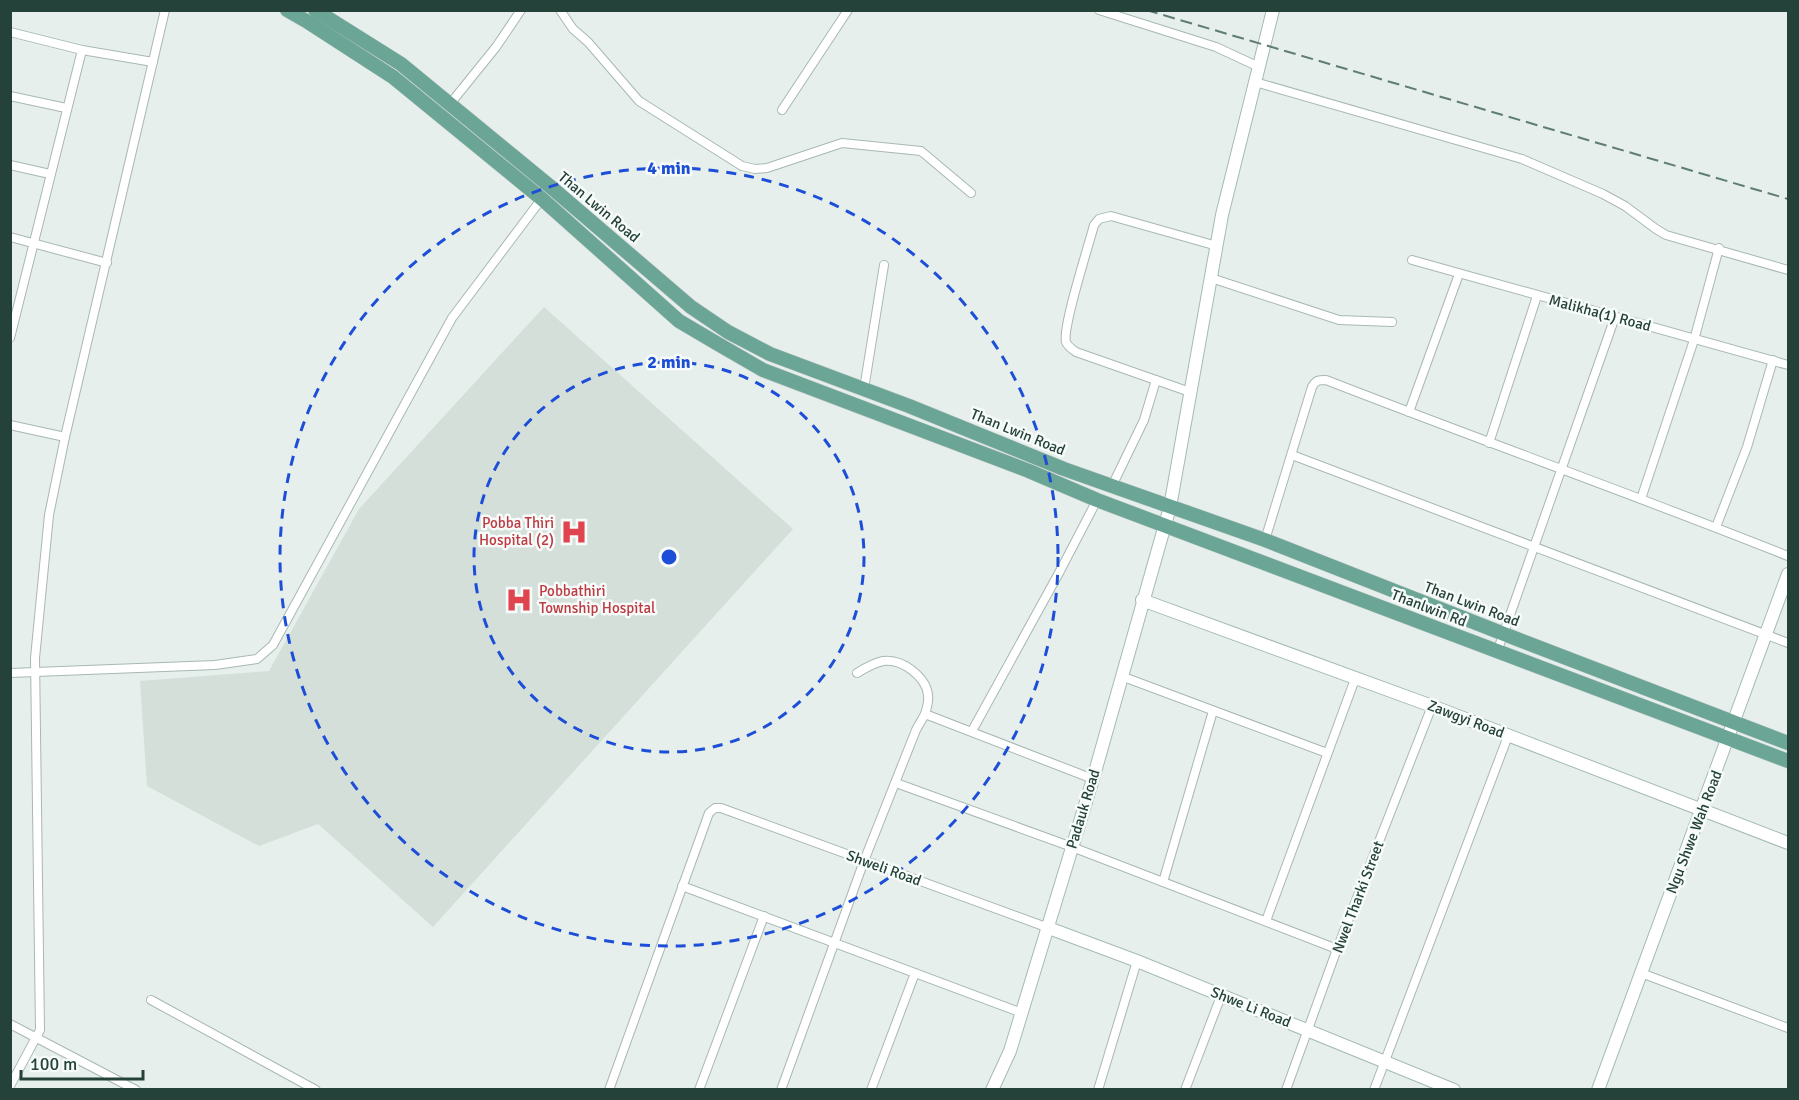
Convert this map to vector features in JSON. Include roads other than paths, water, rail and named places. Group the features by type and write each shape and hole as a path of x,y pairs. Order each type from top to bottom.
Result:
{"main road":[{"name":"Than Lwin Road","path":"287,10 400,64 552,188 691,307 728,332 770,354 1064,469 1265,540 1788,743"},
{"name":"Than Lwin Road","path":"315,10 542,199 680,321 735,355 781,378 1058,483"},
{"name":"Thanlwin Rd","path":"1058,483 1097,500 1788,761"}],"street":[{"path":"10,1086 40,1030 35,672 49,515 65,437 165,10"},
{"path":"450,104 496,47 522,10"},
{"path":"560,10 573,29 588,42 639,101 742,166 755,169 767,168 842,143 921,151 971,193"},
{"path":"782,110 848,10"},
{"path":"1099,10 1216,47 1259,67"},
{"name":"Padauk Road","path":"992,1089 1010,1051 1022,1013 1046,927 1093,779 1170,507 1222,215 1274,10"},
{"path":"10,32 82,50 153,62"},
{"path":"10,338 82,50"},
{"path":"1255,82 1522,159 1611,198 1666,235 1719,248 1788,270"},
{"path":"10,96 66,108"},
{"path":"10,165 50,174"},
{"path":"10,672 214,665 258,659 273,645 452,318 552,188"},
{"path":"1190,392 1076,352 1068,346 1065,339 1094,225 1099,219 1112,216 1217,246"},
{"path":"10,237 107,263"},
{"path":"1641,499 1694,340 1719,248"},
{"name":"Malikha(1) Road","path":"1412,260 1788,365"},
{"path":"864,389 884,265"},
{"path":"1409,412 1459,274"},
{"path":"1211,278 1340,320 1392,322"},
{"path":"1489,443 1537,296"},
{"path":"1497,652 1615,317"},
{"path":"1716,527 1748,447 1773,360"},
{"path":"1112,486 1144,420 1156,380"},
{"path":"1265,540 1312,387 1315,381 1320,380 1716,527 1788,556"},
{"path":"10,425 65,437"},
{"path":"1292,455 1788,643"},
{"path":"972,731 1097,500"},
{"name":"Ngu Shwe Wah Road","path":"1598,1089 1735,723 1788,574"},
{"name":"Zawgyi Road","path":"1142,600 1432,706 1788,843"},
{"path":"781,1089 864,861 916,730 926,714 928,695 924,684 904,665 885,661 857,673"},
{"path":"1121,676 1327,753"},
{"path":"1266,921 1354,679"},
{"name":"Nwel Tharki Street","path":"1286,1089 1337,949 1432,706"},
{"path":"1163,882 1213,711"},
{"path":"926,714 1093,779"},
{"path":"1374,1089 1508,736"},
{"path":"896,783 1337,949"},
{"name":"Shweli Road","path":"682,886 709,813 715,808 721,808 1046,927"},
{"path":"609,1089 682,886 1022,1013"},
{"path":"699,1089 764,916"},
{"name":"Shwe Li Road","path":"1046,927 1137,961 1454,1089"},
{"path":"1098,1089 1137,961"},
{"path":"872,1089 915,973"},
{"path":"1641,973 1788,1028"},
{"path":"1185,1089 1221,996"},
{"path":"151,1000 314,1089"},
{"path":"10,1024 136,1089"}],"railway":[{"path":"1146,10 1788,199"}],"place":[{"name":"Pobba Thiri Hospital (2)","path":"574,532"},
{"name":"Pobbathiri Township Hospital","path":"519,600"}]}
